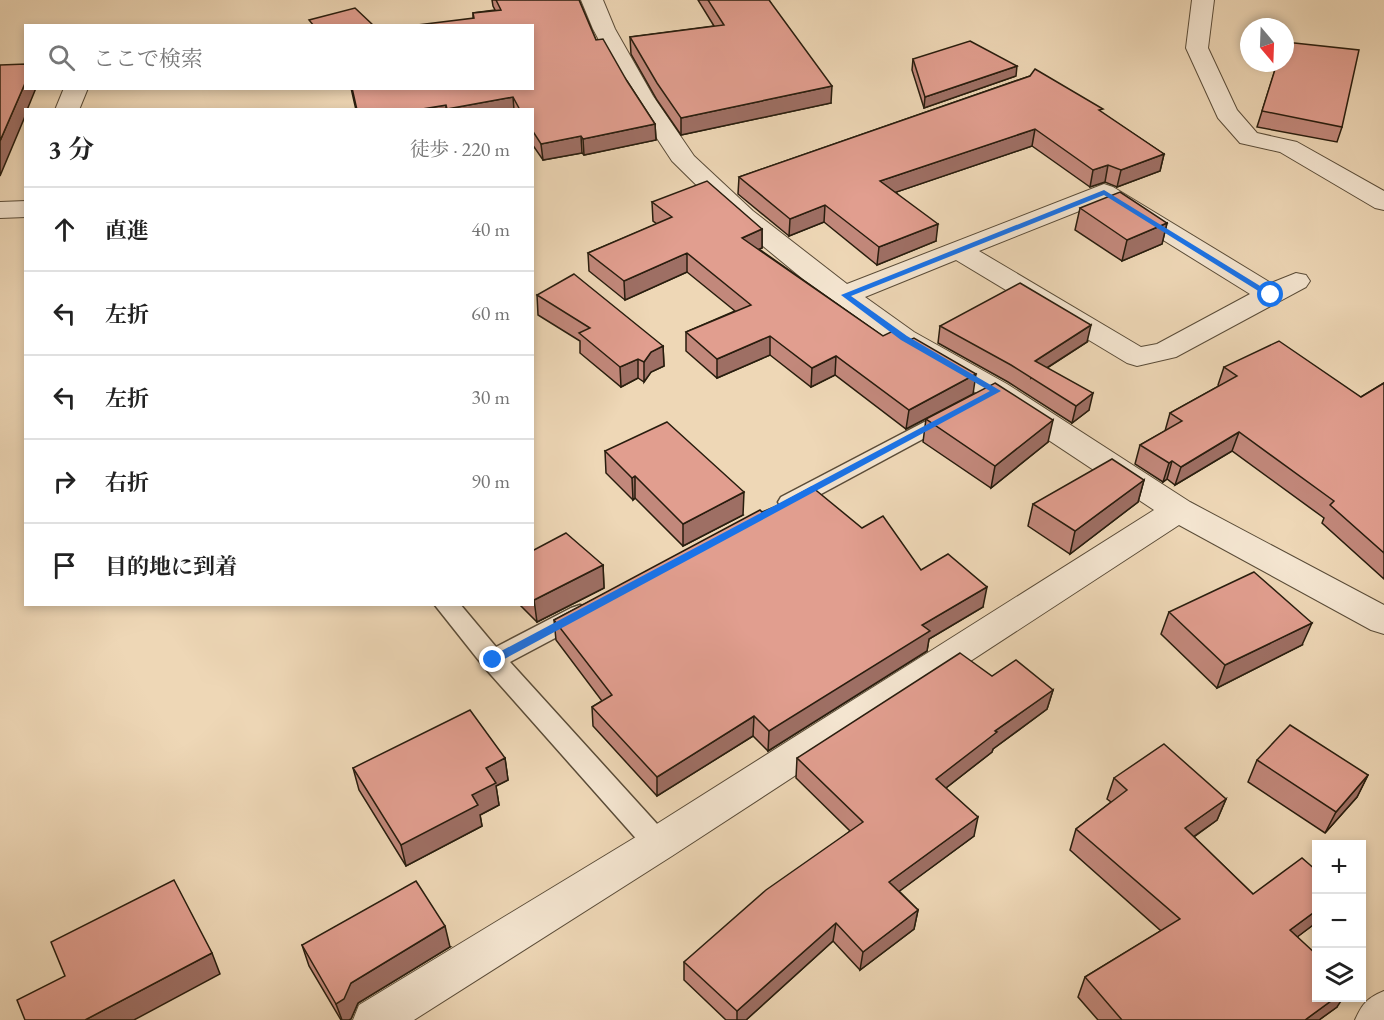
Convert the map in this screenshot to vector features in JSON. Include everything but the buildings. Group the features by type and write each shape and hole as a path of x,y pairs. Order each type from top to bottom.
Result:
{"street":[{"path":"592,0 604,29 641,96 685,161 727,187 744,217 904,338 996,391 1178,510 1384,620"},
{"path":"1203,0 1197,48 1226,113 1249,138 1288,147 1384,202"},
{"path":"68,108 75,90"},
{"path":"845,295 1104,192 1271,295"},
{"path":"0,210 24,208"},
{"path":"958,250 1137,357 1166,351 1296,281"},
{"path":"375,1020 658,844 1178,510"},
{"path":"1377,1020 1384,1012"}],"lane":[{"path":"766,514 996,391"},
{"path":"493,660 598,604"},
{"path":"448,606 658,844"}],"route":[{"path":"493,660 996,391 904,338 845,295 1104,192 1271,295"}]}
